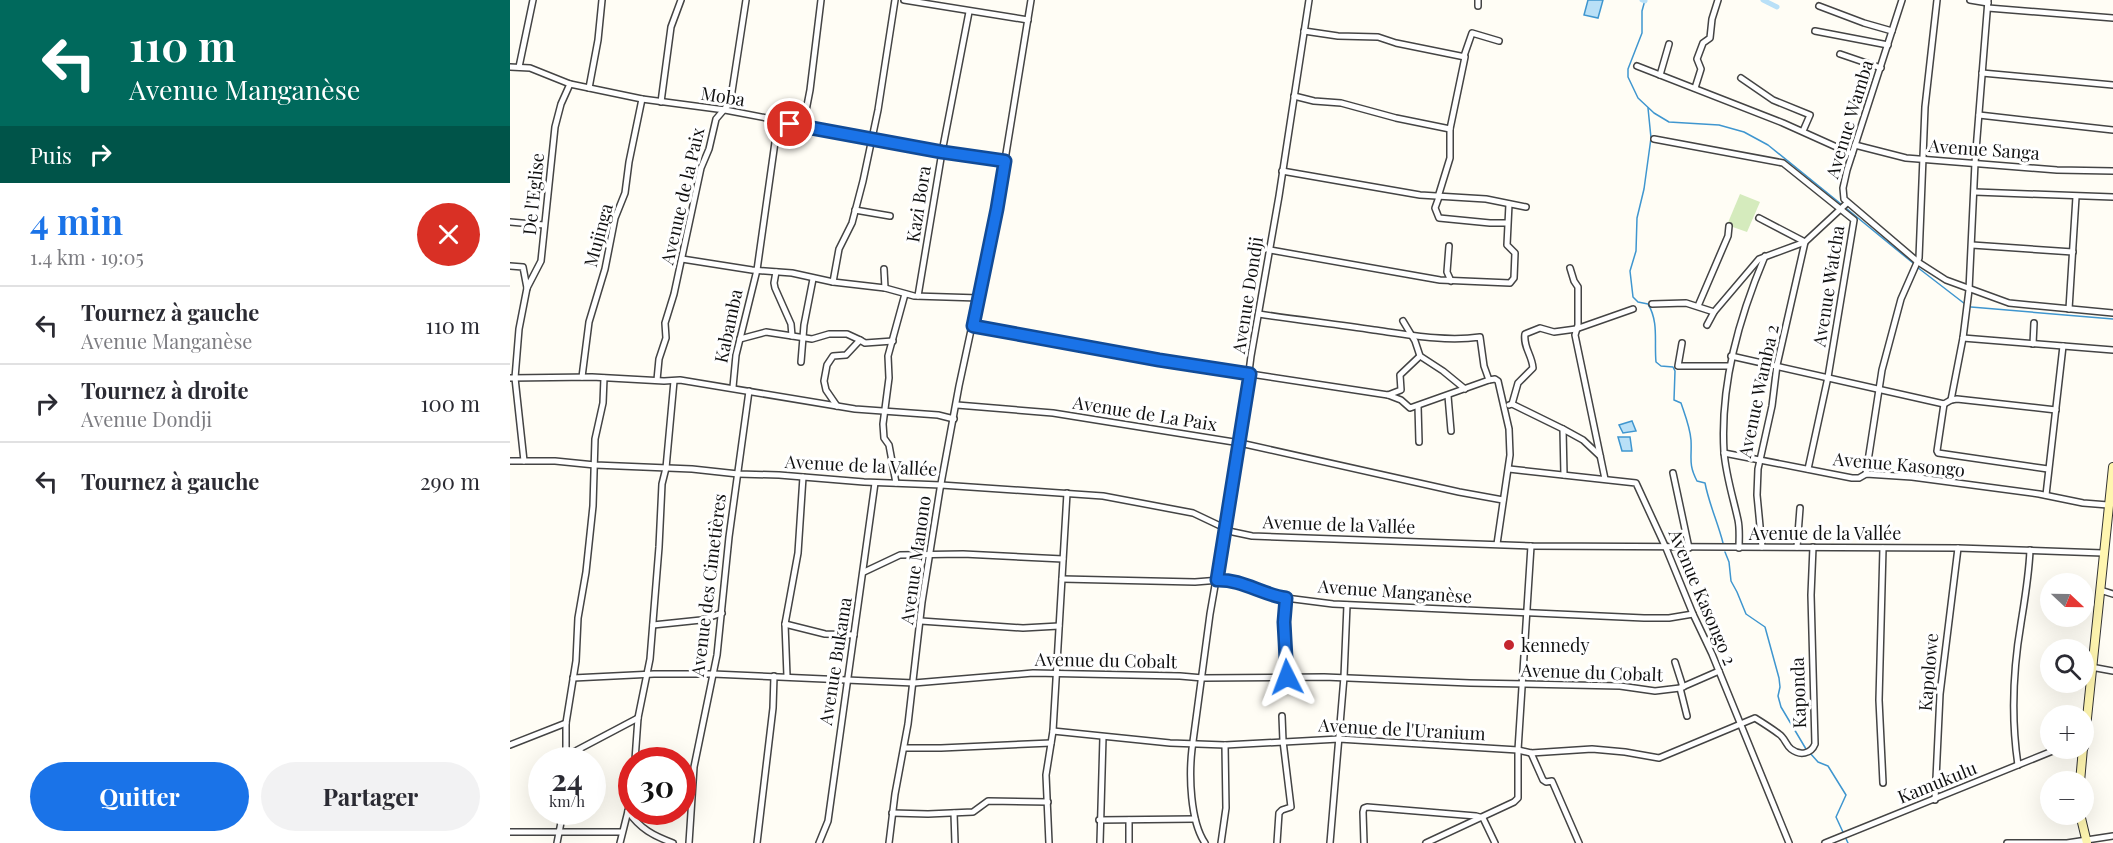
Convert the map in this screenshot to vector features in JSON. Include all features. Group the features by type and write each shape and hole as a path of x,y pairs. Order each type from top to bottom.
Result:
{"main road":[{"path":"2094,641 2103,553 2109,531 2108,505 2113,467"},
{"path":"2082,825 2086,842"}],"street":[{"path":"519,67 533,0"},
{"path":"589,88 598,40 602,0"},
{"path":"661,102 671,30 681,0"},
{"name":"Avenue de la Paix","path":"657,380 658,366 666,338 665,323 682,259 701,168 711,143 716,119 730,102 733,91 746,0"},
{"path":"803,126 810,90 820,0"},
{"path":"833,282 839,249 855,210 872,139 896,0"},
{"path":"904,0 1028,20"},
{"path":"957,0 957,8"},
{"name":"Avenue Manono","path":"889,843 892,813 905,748 941,485 997,209 1031,0"},
{"name":"Avenue Dondji","path":"1205,843 1198,832 1195,819 1191,768 1193,744 1207,634 1240,443 1309,0"},
{"path":"1695,88 1701,69 1697,59 1703,43 1710,38 1712,19 1718,0"},
{"name":"Avenue Wamba","path":"1902,0 1852,154 1843,188 1843,197 1847,203 1917,265 1969,290 2009,303 2113,313"},
{"path":"1866,474 1878,388 1901,299 1917,265 1928,72 1936,0"},
{"path":"1970,0 2113,18"},
{"path":"1951,400 1963,338 1969,290 1975,163 1988,4"},
{"path":"1819,6 1892,32"},
{"name":"Kazi Bora","path":"918,296 942,152 969,12"},
{"path":"1304,31 1338,36 1378,37 1395,43 1464,56"},
{"path":"1815,31 1888,45"},
{"path":"1499,41 1472,33 1464,56 1466,60 1450,129 1450,158 1435,208 1438,218 1507,223"},
{"path":"1660,75 1669,44"},
{"path":"1840,54 1881,68"},
{"name":"Moba","path":"510,66 530,68 570,84 642,99 725,110 942,152 1005,161"},
{"path":"1637,66 1803,131 1852,154"},
{"path":"1982,74 2113,85"},
{"path":"1741,78 1773,100 1810,115 1803,131"},
{"name":"De l'Eglise","path":"524,460 512,378 527,288 541,261 556,121 570,84"},
{"path":"1294,96 1341,103 1396,118 1450,129"},
{"name":"Mujinga","path":"582,377 589,322 605,269 615,218 625,193 642,99"},
{"path":"1979,115 2113,130"},
{"name":"Kabamba","path":"778,121 757,270 749,293 734,364 733,387 749,392 837,406 938,415 954,419"},
{"name":"Avenue Watcha","path":"1654,139 1783,163 1853,218 1828,377 1808,469"},
{"name":"Avenue Sanga","path":"1855,145 1895,156 1923,160 2057,170 2113,171"},
{"path":"1282,171 1439,197 1486,199 1526,207"},
{"path":"1975,192 2113,198"},
{"path":"2069,309 2076,197"},
{"path":"1707,326 1714,312 1751,266 1765,256 1805,242 1847,203"},
{"path":"1270,250 1451,281 1510,283 1513,281 1515,251 1507,245 1509,204"},
{"path":"855,210 890,216"},
{"path":"1759,218 1805,242"},
{"path":"510,222 544,225"},
{"path":"1698,306 1728,236 1729,226"},
{"name":"Avenue Wamba 2","path":"1762,547 1757,484 1759,460 1772,406 1777,365 1805,242"},
{"path":"1972,245 2073,252"},
{"path":"1449,246 1447,272 1451,281"},
{"path":"1739,548 1738,519 1731,496 1724,453 1729,366 1747,302 1765,256"},
{"path":"682,259 885,288 918,296 979,298"},
{"path":"510,266 523,267 527,288"},
{"path":"1570,268 1578,288 1576,342 1605,479"},
{"path":"884,270 885,288"},
{"path":"776,272 775,288 791,324 792,336"},
{"path":"801,362 813,279"},
{"path":"896,483 890,449 883,434 884,411 889,378 888,357 905,294"},
{"path":"1652,304 1679,303 1698,306 1714,312"},
{"path":"1512,404 1518,383 1533,368 1531,356 1525,345 1525,334 1540,328 1554,332 1576,329 1633,309"},
{"path":"1259,314 1456,340 1480,337 1484,366 1490,380"},
{"path":"1403,321 1412,335 1420,357 1443,371 1465,389"},
{"path":"2033,344 2034,323"},
{"path":"973,326 1159,360 1388,395 1403,401 1410,408 1496,379 1509,429 1509,469 1497,544"},
{"path":"740,339 766,332 816,339 829,334 842,333 854,336 866,343 893,341"},
{"path":"1963,338 2113,350"},
{"path":"837,406 826,390 824,381 827,365 833,356 846,355 860,340"},
{"path":"1682,344 1678,366 1729,366"},
{"path":"2046,495 2063,346"},
{"path":"1731,356 1944,404 1951,400 2056,410"},
{"path":"1388,395 1401,390 1400,375 1420,357"},
{"path":"512,378 582,377 691,381 733,387"},
{"path":"566,747 566,723 593,506 596,438 603,403 604,378"},
{"path":"636,747 638,718 647,674 653,625 662,484 666,468 674,381"},
{"name":"Avenue des Cimetières","path":"689,843 694,767 717,655 729,537 749,392"},
{"path":"1448,396 1451,431"},
{"path":"1504,407 1512,404 1563,429 1583,440 1600,456"},
{"path":"1944,404 1938,453 2048,469"},
{"name":"Avenue de La Paix","path":"957,405 1053,413 1240,443 1503,500"},
{"path":"1418,406 1419,442"},
{"path":"1563,429 1564,475"},
{"name":"Avenue Kasongo","path":"1724,453 1852,478 1859,478 1866,474 1912,477 2108,505"},
{"name":"Avenue de la Vallée","path":"510,461 555,460 595,465 1067,493 1125,499 1183,511 1203,517 1225,529 1252,536 1532,546 1958,548 2103,553"},
{"name":"Avenue Kasongo 2","path":"1509,469 1636,483 1719,671 1789,843"},
{"path":"1674,473 1689,548"},
{"path":"787,676 785,624 798,554 803,477"},
{"name":"Avenue Bukama","path":"819,843 828,820 875,483"},
{"path":"1049,843 1046,766 1053,731 1067,493"},
{"path":"1797,547 1800,508"},
{"path":"1426,843 1484,818 1517,800 1518,750 1532,546"},
{"name":"Kaponda","path":"1741,723 1755,717 1782,736 1794,751 1805,753 1814,748 1810,595 1813,548"},
{"path":"1883,548 1880,709 1883,783"},
{"name":"Kapolowe","path":"1935,800 1941,683 1958,548"},
{"path":"2018,765 2014,740 2013,697 2021,623 2028,584 2030,550"},
{"path":"864,572 900,555 963,554 1063,559"},
{"name":"Avenue Manganèse","path":"1062,579 1187,582 1217,580 1264,591 1276,597 1347,605 1663,618 1693,614"},
{"path":"2100,590 2113,594"},
{"path":"1286,598 1284,622 1287,677"},
{"path":"1330,843 1344,677 1347,605"},
{"path":"653,625 686,622 722,613"},
{"path":"921,621 1016,627 1059,626"},
{"path":"785,624 825,634 854,635"},
{"path":"1675,662 1688,716"},
{"path":"2094,668 2113,671"},
{"name":"Avenue du Cobalt","path":"573,678 647,674 713,674 914,683 1033,673 1203,678 1344,677 1470,683 1620,686 1655,691 1681,687 1719,671"},
{"path":"757,843 770,735 774,676"},
{"path":"1277,843 1279,813 1291,807 1282,716"},
{"path":"586,747 638,718"},
{"path":"510,745 566,723"},
{"name":"Avenue de l'Uranium","path":"1053,731 1193,744 1225,745 1339,739 1518,750 1531,753 1592,749 1661,758 1741,723"},
{"path":"1100,843 1102,737"},
{"path":"905,748 1051,743"},
{"path":"1221,843 1226,808 1225,745"},
{"path":"1531,753 1543,780 1552,781 1579,843"},
{"name":"Kamukulu","path":"1825,843 2040,756"},
{"path":"892,813 975,812 988,801 1048,802"},
{"path":"1364,843 1363,812 1365,807 1463,813 1484,818"},
{"path":"954,813 955,843"},
{"path":"1484,818 1495,843"},
{"path":"1100,820 1195,819"},
{"path":"1129,820 1129,843"},
{"path":"557,843 560,825"},
{"path":"620,843 623,825"},
{"path":"641,825 647,832 673,843"},
{"path":"510,832 621,832"},
{"path":"2007,843 2086,842 2113,836"}],"green space":[{"path":"1740,194 1760,202 1747,232 1727,225"}],"water":[{"path":"1588,0 1603,0 1598,18 1584,15"},
{"path":"1632,421 1636,431 1623,433 1619,425"},
{"path":"1618,437 1630,437 1632,451 1622,451"}],"waterway":[{"path":"1645,0 1642,11 1642,33 1628,69 1628,77 1638,98 1654,113 1669,122 1719,125 1744,132 1768,145 1841,204"},
{"path":"1763,0 1777,7"},
{"path":"1648,108 1651,138 1644,189 1637,218 1636,251 1630,271 1633,297 1638,302 1648,304 1654,318 1656,362 1661,366 1673,367 1675,371 1674,400 1681,403 1688,426 1692,470 1697,481 1705,483 1723,543"},
{"path":"1847,209 1913,263"},
{"path":"1917,267 1965,304"},
{"path":"1971,307 2113,319"},
{"path":"1725,552 1729,562 1731,581 1746,614 1765,627 1779,678 1778,696 1781,707 1806,749"},
{"path":"1810,753 1818,762 1828,766 1846,795 1836,817 1848,843"}],"place":[{"name":"kennedy","path":"1509,645"}],"route":[{"path":"790,124 942,152 1005,161 973,326 1250,374 1217,580 1286,598 1284,622 1287,677"}]}
